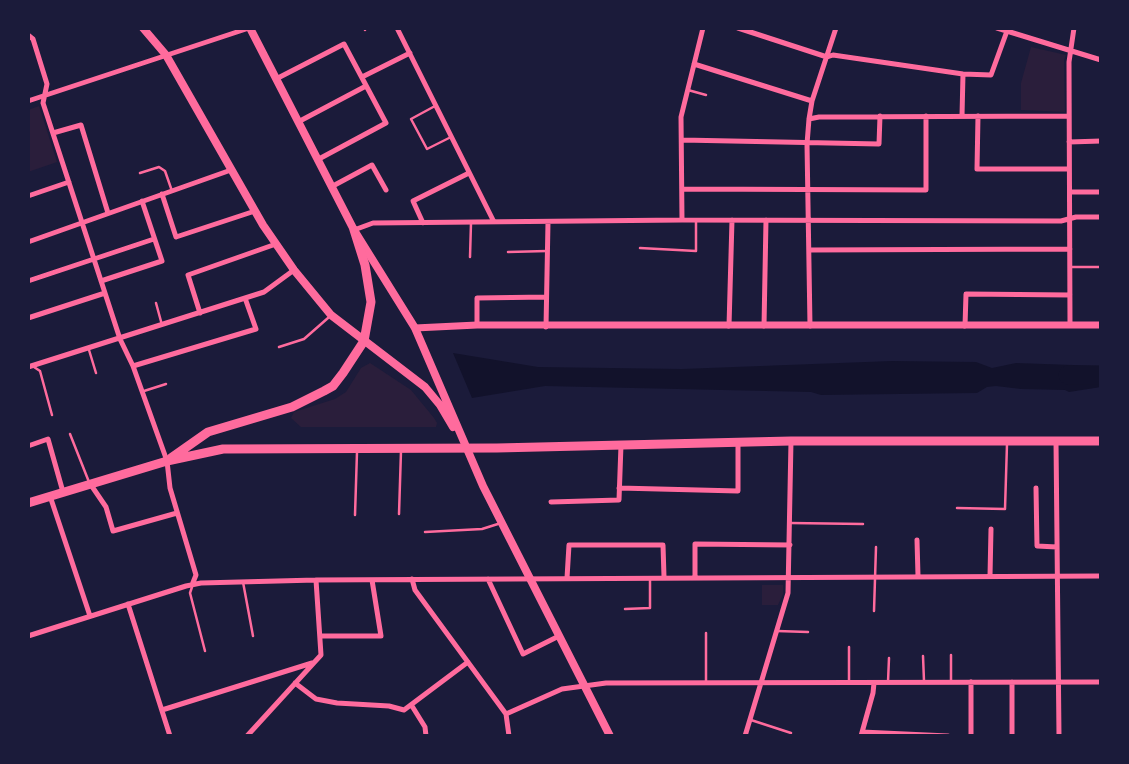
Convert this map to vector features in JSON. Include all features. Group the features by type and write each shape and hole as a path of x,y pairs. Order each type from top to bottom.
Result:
{"main road":[{"path":"143,28 166,55 255,211 293,270 331,315 425,387 444,411 466,448"},
{"path":"250,28 354,230 415,328 501,523 610,736"},
{"path":"167,461 208,432 292,407 333,386 364,341 371,302 365,265 354,230"},
{"path":"28,503 167,461 223,449 466,448 791,440 1101,441"}],"street":[{"path":"28,101 250,28"},
{"path":"397,28 494,222"},
{"path":"682,220 681,117 703,28"},
{"path":"738,28 827,57 833,55 963,74 991,75 1007,31"},
{"path":"810,326 807,144 809,118 811,101 836,28"},
{"path":"997,28 1101,60"},
{"path":"1070,325 1069,116 1070,51 1074,28"},
{"path":"28,35 33,38 47,83 43,103 101,281 120,339 133,366 167,461 170,488 196,575 192,585"},
{"path":"276,79 344,44 386,123 317,160"},
{"path":"362,77 410,53"},
{"path":"694,64 811,101"},
{"path":"962,116 963,74"},
{"path":"298,122 366,86"},
{"path":"681,140 879,144 880,116"},
{"path":"682,189 926,190 926,116"},
{"path":"978,116 977,169 1069,169"},
{"path":"809,118 1069,116"},
{"path":"53,133 81,125 108,213"},
{"path":"1069,142 1101,141"},
{"path":"331,187 372,164 386,190"},
{"path":"28,242 231,170"},
{"path":"423,223 413,201 469,173"},
{"path":"28,196 69,182"},
{"path":"1070,192 1101,192"},
{"path":"162,194 176,237 255,211"},
{"path":"101,281 162,261 142,201"},
{"path":"354,230 373,223 682,220 1061,221 1101,217"},
{"path":"729,326 732,220"},
{"path":"764,326 766,220"},
{"path":"546,327 548,222"},
{"path":"28,281 154,239"},
{"path":"200,313 188,275 276,244"},
{"path":"810,250 1070,249"},
{"path":"29,365 120,339 264,292 293,270"},
{"path":"28,318 105,293"},
{"path":"965,326 966,294 1070,295"},
{"path":"477,326 477,298 546,297"},
{"path":"133,366 256,329 246,298"},
{"path":"415,328 1101,325"},
{"path":"28,446 48,439 63,492"},
{"path":"745,736 788,593 791,440"},
{"path":"1056,441 1059,736"},
{"path":"619,488 738,491 738,442"},
{"path":"551,502 619,500 621,445"},
{"path":"90,485 106,508 113,531 177,513"},
{"path":"1036,488 1037,546 1057,547"},
{"path":"50,496 90,616"},
{"path":"990,576 991,529"},
{"path":"917,540 918,576"},
{"path":"695,577 695,544 790,545"},
{"path":"567,578 569,545 663,545 664,578"},
{"path":"28,636 192,585 243,582 790,576 1101,576"},
{"path":"412,579 415,590 506,713 509,736"},
{"path":"488,579 523,654 559,636"},
{"path":"247,736 321,655 316,580"},
{"path":"320,636 381,636 372,580"},
{"path":"128,604 170,736"},
{"path":"162,710 314,662"},
{"path":"295,683 316,698 337,703 389,706 404,710 468,662"},
{"path":"506,713 562,689 584,685 706,682 1101,682"},
{"path":"971,682 971,736"},
{"path":"1012,682 1012,736"},
{"path":"874,683 861,734 948,736"},
{"path":"412,706 425,727 426,736"}],"lane":[{"path":"688,90 706,95"},
{"path":"436,106 411,118 427,149 451,136"},
{"path":"140,173 159,167 165,171 172,191"},
{"path":"640,248 696,251 696,220"},
{"path":"470,257 471,223"},
{"path":"508,252 547,251"},
{"path":"1070,267 1101,267"},
{"path":"156,303 162,325"},
{"path":"279,347 304,339 331,315"},
{"path":"88,348 96,373"},
{"path":"29,365 40,371 52,415"},
{"path":"141,392 166,384"},
{"path":"70,434 90,485"},
{"path":"957,508 1005,509 1007,441"},
{"path":"355,515 357,447"},
{"path":"398,514 401,449"},
{"path":"425,532 482,529 501,523"},
{"path":"790,523 863,524"},
{"path":"874,611 876,547"},
{"path":"625,609 650,608 650,578"},
{"path":"243,582 253,636"},
{"path":"192,585 190,593 205,651"},
{"path":"776,631 808,632"},
{"path":"706,633 706,682"},
{"path":"849,647 849,682"},
{"path":"951,655 951,682"},
{"path":"923,656 924,682"},
{"path":"888,682 889,658"},
{"path":"750,720 791,733"}],"shaded area":[{"path":"1031,47 1066,55 1065,112 1021,110 1021,83"},
{"path":"39,106 57,162 28,172 28,110"},
{"path":"453,353 538,367 682,369 892,361 976,362 992,368 1016,363 1101,366 1101,373 1092,377 1094,380 1101,380 1101,387 1069,392 996,386 987,387 977,393 821,395 811,392 545,386 472,398"},
{"path":"370,363 411,390 434,418 436,427 301,427 291,418 294,412 335,399 346,392 361,368"},
{"path":"762,585 783,585 783,594 778,605 762,605"}],"waterway":[{"path":"1068,375 1101,375"}]}
